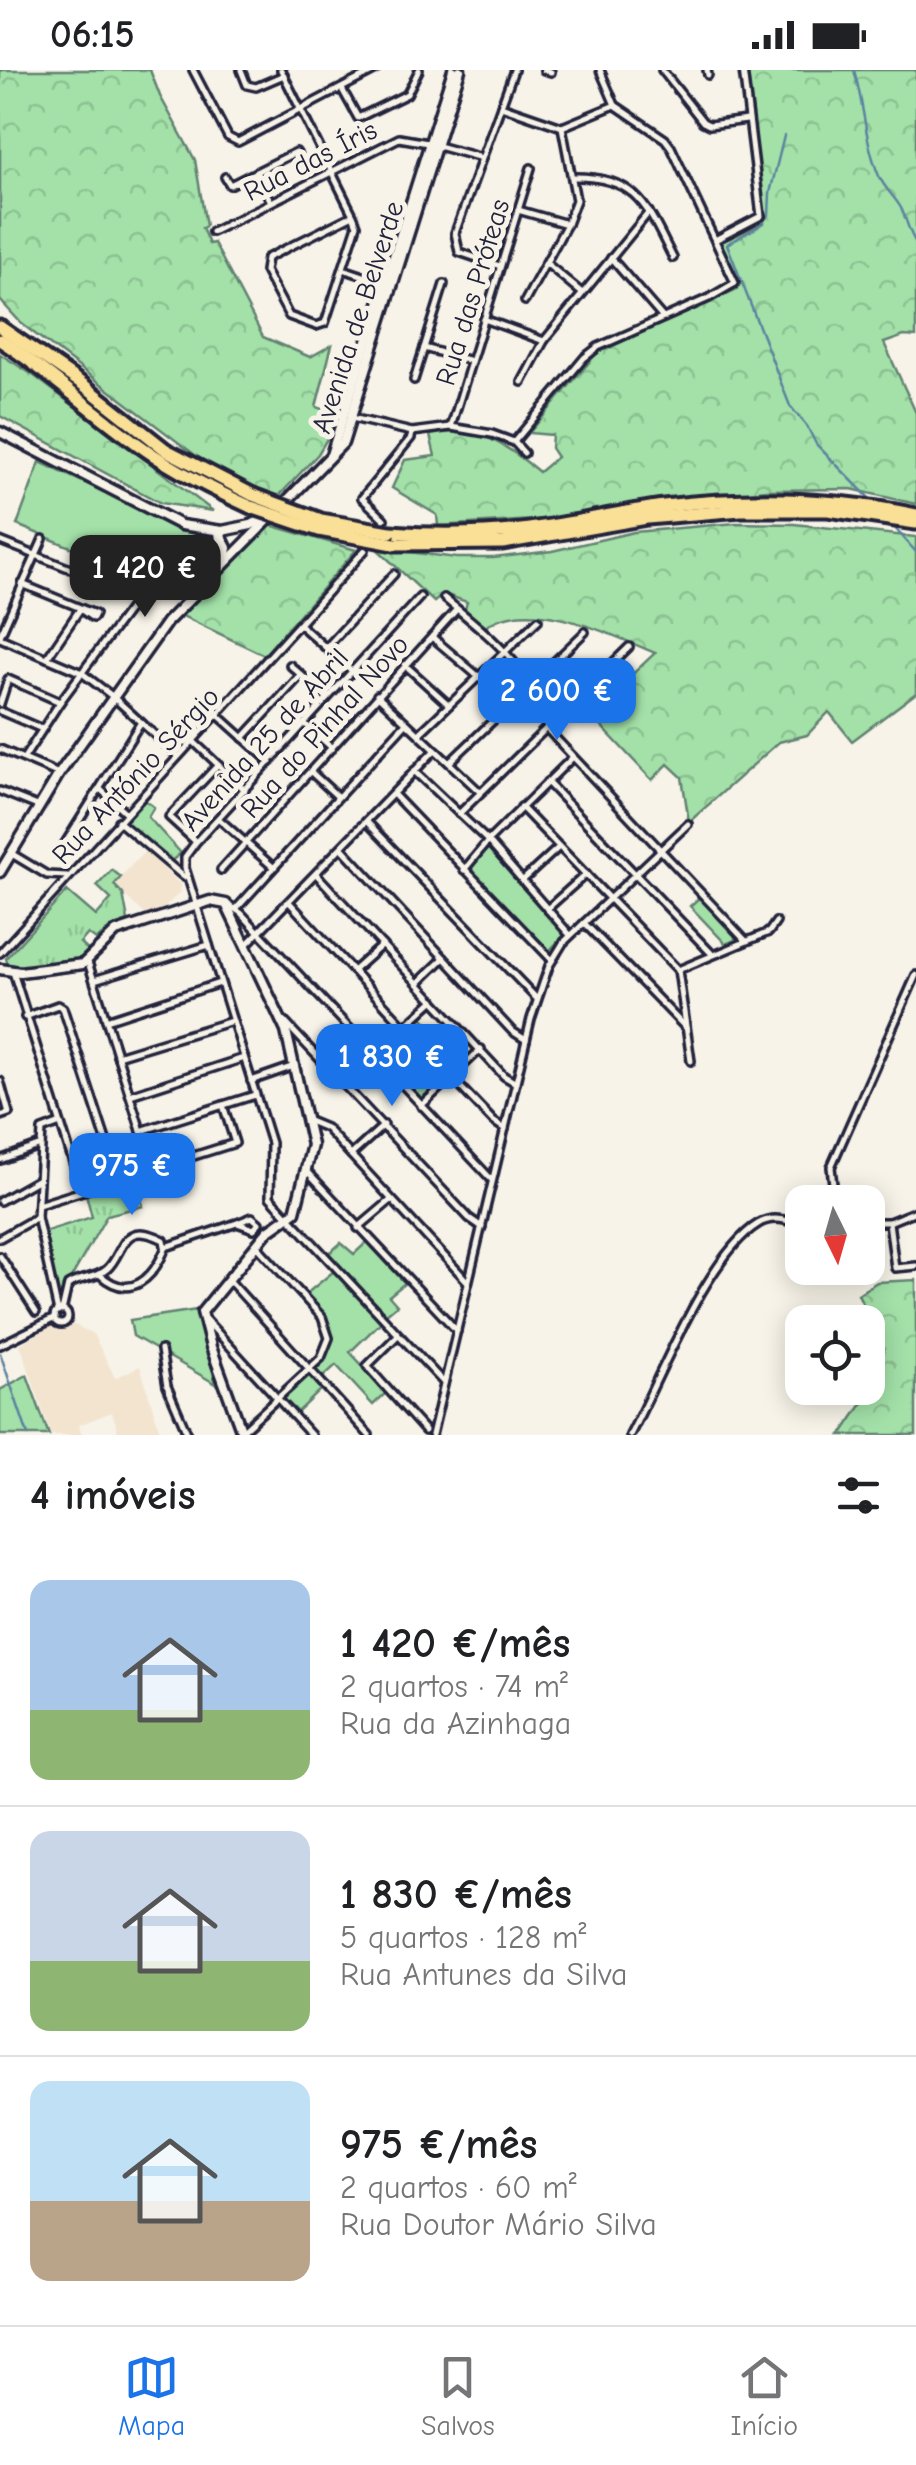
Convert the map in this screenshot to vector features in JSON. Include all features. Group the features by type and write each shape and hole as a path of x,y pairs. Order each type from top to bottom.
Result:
{"highway":[{"path":"0,318 166,450 252,501 320,530 503,543 647,518 741,510 828,510 916,523"},
{"path":"0,326 44,356"},
{"path":"0,340 149,452 215,491 252,501"},
{"path":"392,538 480,534 661,506 783,498 826,500 916,514"}],"street":[{"path":"193,70 233,141 242,141 376,70"},
{"path":"241,70 247,85 256,87 282,73 353,215 357,229 326,321 316,326 288,315 264,268 270,255 353,215"},
{"path":"342,88 358,118 407,94 419,70"},
{"name":"Avenida de Belverde","path":"0,872 59,774 177,610 341,448 456,70"},
{"path":"500,266 459,252 455,233 514,70"},
{"path":"514,442 584,358 598,347 735,283 666,139 615,105 600,70"},
{"path":"662,70 703,122 709,125 749,120"},
{"path":"715,240 760,216 743,70"},
{"path":"500,106 562,127 615,105"},
{"path":"525,300 576,200 562,127"},
{"name":"Rua das Íris","path":"212,232 399,138 433,144"},
{"path":"433,144 482,158"},
{"path":"225,177 230,185 296,152 300,159"},
{"name":"Rua das Próteas","path":"451,428 531,168"},
{"path":"256,172 271,202"},
{"path":"574,177 616,181 639,197 673,258"},
{"path":"518,210 567,224"},
{"path":"522,382 544,341 649,212"},
{"path":"611,258 663,318"},
{"path":"546,263 582,293"},
{"path":"343,269 389,284"},
{"path":"414,380 444,284"},
{"path":"484,320 544,341"},
{"path":"424,348 471,361"},
{"path":"348,417 412,432 451,428 492,434 514,442 524,453"},
{"path":"0,432 160,516 192,528 220,546"},
{"path":"384,519 362,498 412,432"},
{"path":"192,528 219,531 251,524 275,513"},
{"path":"212,574 220,557 219,531"},
{"path":"219,531 227,552 223,566"},
{"path":"43,539 4,617 0,637 82,673 178,756"},
{"path":"1,543 91,577 135,600"},
{"name":"Rua António Sérgio","path":"0,953 365,550"},
{"path":"326,648 394,574"},
{"path":"22,584 80,608 48,658"},
{"path":"24,758 60,702 147,585"},
{"name":"Avenida 25 de Abril","path":"420,596 185,857 186,879 273,1157 268,1194 444,1383"},
{"path":"444,598 506,652 530,686 547,728 745,940"},
{"name":"Rua do Pinhal Novo","path":"221,870 457,608"},
{"path":"420,733 538,620"},
{"path":"299,624 352,670"},
{"path":"450,762 585,632"},
{"path":"432,636 479,677"},
{"path":"459,814 630,648"},
{"path":"290,665 328,698"},
{"path":"405,665 449,705"},
{"path":"243,738 301,675"},
{"path":"42,729 0,707 8,679 60,702"},
{"path":"378,695 480,792"},
{"path":"218,716 270,762"},
{"path":"64,845 141,722"},
{"path":"304,724 332,748"},
{"path":"236,909 405,724"},
{"path":"193,740 245,790"},
{"path":"0,749 59,774"},
{"path":"246,945 436,750"},
{"path":"464,870 573,757"},
{"path":"196,842 169,817 218,765"},
{"path":"414,771 488,841 570,935"},
{"path":"311,772 338,797"},
{"path":"547,782 712,954"},
{"path":"100,790 126,813"},
{"path":"0,791 40,807"},
{"path":"393,794 552,960"},
{"path":"521,807 678,970 691,1061"},
{"path":"219,819 274,868"},
{"path":"118,821 186,879"},
{"path":"367,822 536,1000"},
{"path":"428,1433 444,1383 536,1000 552,960 570,935 688,824"},
{"path":"522,880 559,847"},
{"path":"342,848 512,1031 526,1040"},
{"path":"12,854 47,875 70,876"},
{"path":"170,866 185,857"},
{"path":"547,910 586,874"},
{"path":"47,875 53,894"},
{"path":"317,875 504,1076 516,1083"},
{"path":"0,969 13,972 88,962 116,932 216,901 226,904 236,909 492,1180"},
{"path":"290,903 405,1027"},
{"path":"226,904 281,1018 312,1140 299,1205 256,1246 205,1306 202,1316 243,1433 327,1349 327,1326 256,1246"},
{"path":"678,970 768,932 776,922"},
{"path":"584,923 686,1028"},
{"path":"353,971 382,944"},
{"path":"94,980 208,946"},
{"path":"418,983 444,958"},
{"path":"88,962 153,1169"},
{"path":"13,972 82,1191"},
{"path":"833,1185 831,1167 916,976"},
{"path":"106,1020 220,983"},
{"path":"374,1055 434,1000"},
{"path":"26,1017 60,1006 118,1180"},
{"path":"281,1018 469,1218 482,1227"},
{"path":"118,1056 232,1021"},
{"path":"421,1106 480,1050"},
{"path":"130,1095 244,1058"},
{"path":"251,1081 294,1066"},
{"path":"452,1077 505,1129"},
{"path":"0,1081 9,1113 0,1116"},
{"path":"141,1131 256,1095"},
{"path":"38,1205 235,1143 223,1105"},
{"path":"308,1121 326,1128 468,1282"},
{"path":"58,1313 37,1217 42,1130 59,1124"},
{"path":"351,1155 384,1126"},
{"path":"0,1160 41,1146"},
{"path":"307,1171 456,1330"},
{"path":"0,1201 39,1179"},
{"path":"358,1228 391,1200"},
{"path":"885,1222 916,1211"},
{"path":"0,1238 37,1217"},
{"path":"630,1435 693,1310 732,1250 747,1233 766,1221 785,1220"},
{"path":"166,1248 237,1222"},
{"path":"889,1222 894,1268 916,1266"},
{"path":"0,1345 58,1313 72,1281 110,1267 125,1240 138,1234 152,1234 164,1240 166,1248 158,1266 146,1280 128,1288 109,1283 98,1274"},
{"path":"0,1256 36,1312"},
{"path":"228,1280 369,1435"},
{"path":"202,1316 309,1432 300,1435"},
{"path":"398,1335 368,1366 428,1433"},
{"path":"161,1350 166,1386 188,1435"}],"shaded area":[{"path":"145,851 180,884 180,892 159,913 148,917 113,885"},
{"path":"75,1325 93,1334 115,1378 140,1366 161,1435 119,1435 112,1412 79,1425 82,1435 51,1435 20,1344 48,1328"}],"green space":[{"path":"0,70 150,70 195,160 206,226 202,228 209,244 214,243 263,337 310,357 332,345 316,407 341,415 318,454 277,498 203,461 22,324 0,300"},
{"path":"746,70 916,70 916,337 904,336 884,343 916,413 916,504 851,489 767,490 658,502 580,517 438,526 437,515 392,488 405,460 435,456 430,435 463,433 489,439 539,472 557,457 551,448 552,435 529,433 597,353 737,289 721,242 764,223"},
{"path":"0,354 213,511 161,503 0,416"},
{"path":"40,462 212,542 219,551 213,568 182,598 175,598 107,562 17,525"},
{"path":"736,523 794,524 916,537 916,693 852,741 829,712 807,735 779,742 689,822 682,777 668,764 652,780 590,714 655,653 592,628 545,616 522,614 502,618 484,628 465,609 467,602 444,594 434,602 376,548 457,558 493,558 552,551 634,532"},
{"path":"270,525 356,550 264,655 180,615"},
{"path":"142,798 154,807 148,817 181,853 170,862 125,824"},
{"path":"487,847 565,934 548,952 470,870"},
{"path":"112,870 121,877 114,885 123,894 128,921 111,927 96,940 88,934 80,943 91,953 85,959 19,969 8,966 6,958 67,891 96,916 111,899 97,886"},
{"path":"701,896 735,932 735,940 726,944 690,906"},
{"path":"422,1017 449,1046 434,1061 446,1075 421,1099 380,1054"},
{"path":"135,1175 143,1206 107,1215 54,1308 40,1233 92,1217 85,1190"},
{"path":"367,1242 405,1283 389,1296 397,1305 385,1315 328,1254 341,1243 354,1254"},
{"path":"334,1271 381,1322 350,1352 387,1392 373,1405 336,1365 322,1378 314,1369 329,1348 331,1331 306,1294"},
{"path":"916,1280 916,1435 841,1435 861,1405 885,1405 885,1305 863,1305 858,1294 872,1285 885,1285 885,1282"},
{"path":"197,1310 216,1384 133,1336 130,1320"},
{"path":"308,1373 322,1389 298,1412 282,1397"},
{"path":"27,1375 49,1435 0,1435 0,1390"}],"waterway":[{"path":"854,70 874,163 916,243"},
{"path":"784,136 770,193 769,215 758,227 727,244 790,406 816,444 869,498"},
{"path":"893,526 916,552"},
{"path":"0,1353 28,1435"}]}
